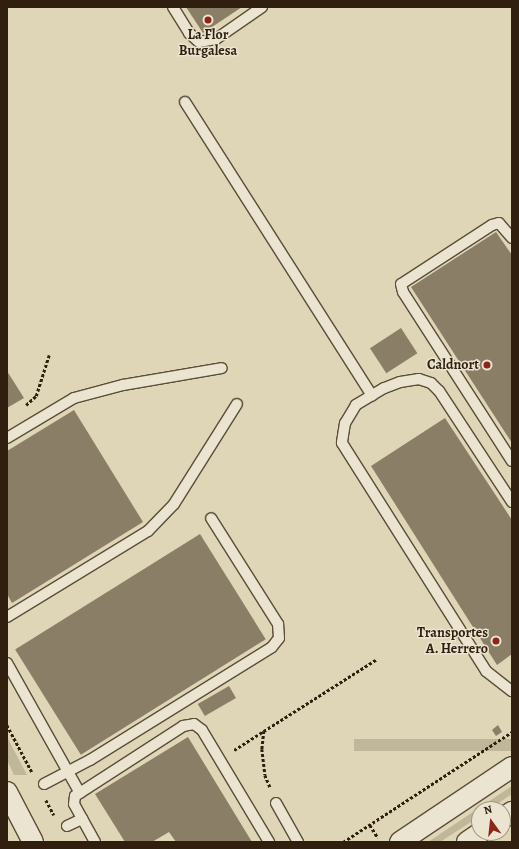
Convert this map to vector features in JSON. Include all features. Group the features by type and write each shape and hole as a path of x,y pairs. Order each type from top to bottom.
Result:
{"street":[{"path":"400,842 512,767"},
{"path":"7,792 33,842"}],"lane":[{"path":"173,7 188,33 199,42 216,39 262,7"},
{"path":"185,102 372,395"},
{"path":"512,238 499,223 492,225 401,284 403,292 512,461"},
{"path":"7,438 74,398 123,385 222,368"},
{"path":"512,502 440,391 431,383 419,379 400,382 372,395 356,405 345,423 342,443 486,671 512,691"},
{"path":"7,617 148,531 174,504 237,404"},
{"path":"44,784 68,772 272,647 279,638 278,624 211,518"},
{"path":"7,663 80,793"},
{"path":"95,842 74,804 75,796 183,726 194,724 202,730 269,842"},
{"path":"276,803 298,842"},
{"path":"67,826 82,819"}],"path":[{"path":"20,408 36,396 49,355"},
{"path":"220,759 378,659"},
{"path":"264,731 262,749 265,774 276,803"},
{"path":"343,842 512,732"},
{"path":"370,825 381,842"}],"shaded area":[{"path":"7,737 27,775 14,775 7,760"},
{"path":"354,739 512,739 512,751 354,751"},
{"path":"512,786 512,794 502,801 490,801"},
{"path":"471,813 471,822 440,842 428,842"}],"building":[{"name":"La Flor Burgalesa","path":"186,7 242,7 203,33"},
{"name":"Caldnort","path":"496,232 512,255 512,443 411,287"},
{"path":"401,328 417,353 386,373 370,348"},
{"path":"7,371 24,398 7,408"},
{"path":"74,410 143,522 12,603 7,594 7,451"},
{"path":"445,418 512,520 512,654 497,665 371,466"},
{"path":"200,534 266,639 81,755 15,650"},
{"path":"229,686 236,698 205,716 198,704"},
{"path":"498,725 502,732 496,736 492,730"},
{"path":"188,737 252,842 176,842 169,832 152,842 125,842 95,794"}],"place":[{"name":"La Flor Burgalesa","path":"208,20"},
{"name":"Caldnort","path":"487,365"},
{"name":"Transportes A. Herrero","path":"496,641"}]}
